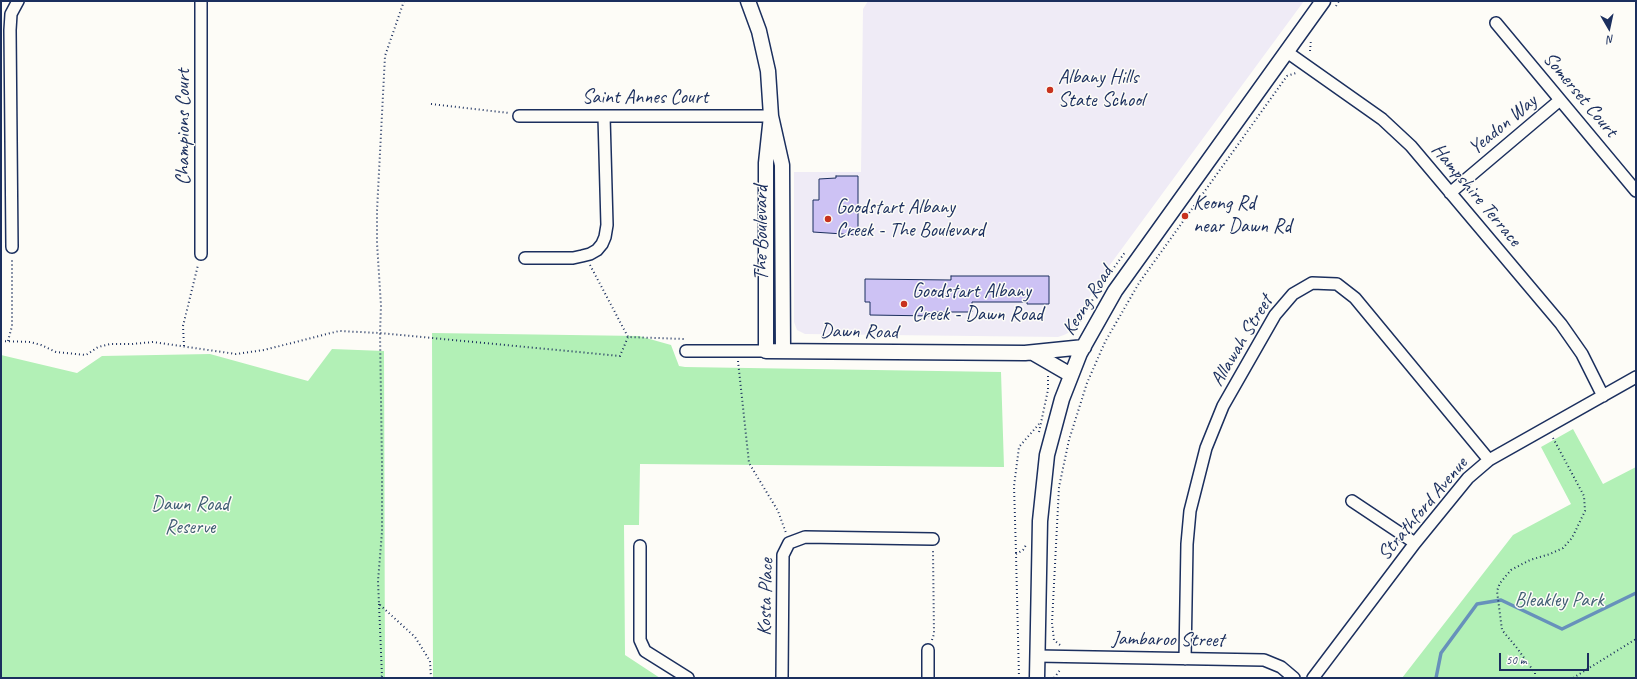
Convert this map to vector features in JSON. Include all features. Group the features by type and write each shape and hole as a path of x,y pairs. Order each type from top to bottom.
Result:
{"street":[{"path":"12,247 10,30 11,14 18,1"},
{"name":"Champions Court","path":"201,1 201,254"},
{"name":"The Boulevard","path":"748,1 759,31 768,71 772,116 782,165 783,351"},
{"name":"Keong Road","path":"1037,678 1040,521 1047,455 1062,399 1071,375 1084,347 1115,292 1323,1"},
{"name":"Somerset Court","path":"1496,23 1636,191"},
{"name":"Hampshire Terrace","path":"1287,52 1382,119 1411,146 1561,324 1582,354 1603,396"},
{"name":"Yeadon Way","path":"1450,193 1560,100"},
{"name":"Saint Annes Court","path":"519,116 772,116"},
{"path":"525,258 573,258 590,254 597,250 605,237 607,226 604,116"},
{"name":"The Boulevard","path":"766,351 766,163 772,116"},
{"name":"Allawah Street","path":"1185,659 1187,538 1190,511 1206,448 1227,400 1275,315 1293,294 1312,283 1337,284 1355,298 1489,460"},
{"name":"Dawn Road","path":"686,350 1032,353 1084,347"},
{"name":"Dawn Road","path":"1032,353 1071,375"},
{"name":"Strathford Avenue","path":"1313,678 1415,543 1468,478 1489,460 1636,377"},
{"path":"1352,501 1415,543"},
{"name":"Kosta Place","path":"782,678 783,555 789,543 805,537 934,539"},
{"path":"640,546 640,640 645,651 688,678"},
{"path":"928,650 928,678"},
{"name":"Jambaroo Street","path":"1037,656 1264,660 1281,667 1294,678"}],"path":[{"path":"380,678 382,676 378,581 382,532 381,306 377,244 377,210 385,56 404,1"},
{"path":"1060,646 1054,640 1052,623 1059,487 1069,440 1087,382 1105,342 1139,283 1287,76 1296,73"},
{"path":"431,104 504,112 519,116"},
{"path":"8,341 12,326 12,247"},
{"path":"184,346 183,326 196,268 201,254"},
{"path":"582,256 589,264 628,337"},
{"path":"1,341 30,342 56,352 86,355 98,347 110,344 152,342 236,354 264,350 339,331 380,333 620,356 628,337"},
{"path":"628,337 686,338"},
{"path":"738,351 749,463 778,511 789,543"},
{"path":"1016,554 1014,486 1019,447 1040,423"},
{"path":"1536,678 1535,673 1522,654 1502,630 1496,596 1500,583 1512,570 1530,560 1563,548 1572,538 1585,511 1584,496 1553,438"},
{"path":"928,650 934,634 934,539"},
{"path":"379,604 416,637 430,661 431,678"},
{"path":"1572,678 1636,639"},
{"path":"1054,678 1060,670"}],"shaded area":[{"name":"Albany Hills State School","path":"868,1 1304,1 1101,277 1070,332 1058,337 805,334 797,330 794,322 794,172 861,172 863,9"}],"green space":[{"path":"432,333 639,336 671,345 679,366 685,367 1001,372 1004,467 640,464 639,525 624,525 625,655 660,678 433,678"},
{"name":"Dawn Road Reserve","path":"332,349 384,351 385,678 1,678 1,355 77,373 102,356 210,354 308,381"},
{"name":"Bleakley Park","path":"1573,429 1603,484 1636,467 1636,678 1402,678 1513,535 1571,504 1541,447"}],"building":[{"path":"836,176 858,176 858,235 813,232 813,200 819,200 819,179 836,178"},
{"path":"951,276 1049,276 1049,304 1027,304 1027,302 972,302 972,312 933,312 933,316 870,315 870,302 865,302 865,279 951,280"}],"waterway":[{"path":"1436,678 1441,653 1477,604 1501,600 1562,629 1636,593"}],"place":[{"name":"Albany Hills State School","path":"1050,90"},
{"name":"Keong Rd near Dawn Rd","path":"1185,216"},
{"name":"Goodstart Albany Creek - The Boulevard","path":"828,219"},
{"name":"Goodstart Albany Creek - Dawn Road","path":"904,304"}]}
